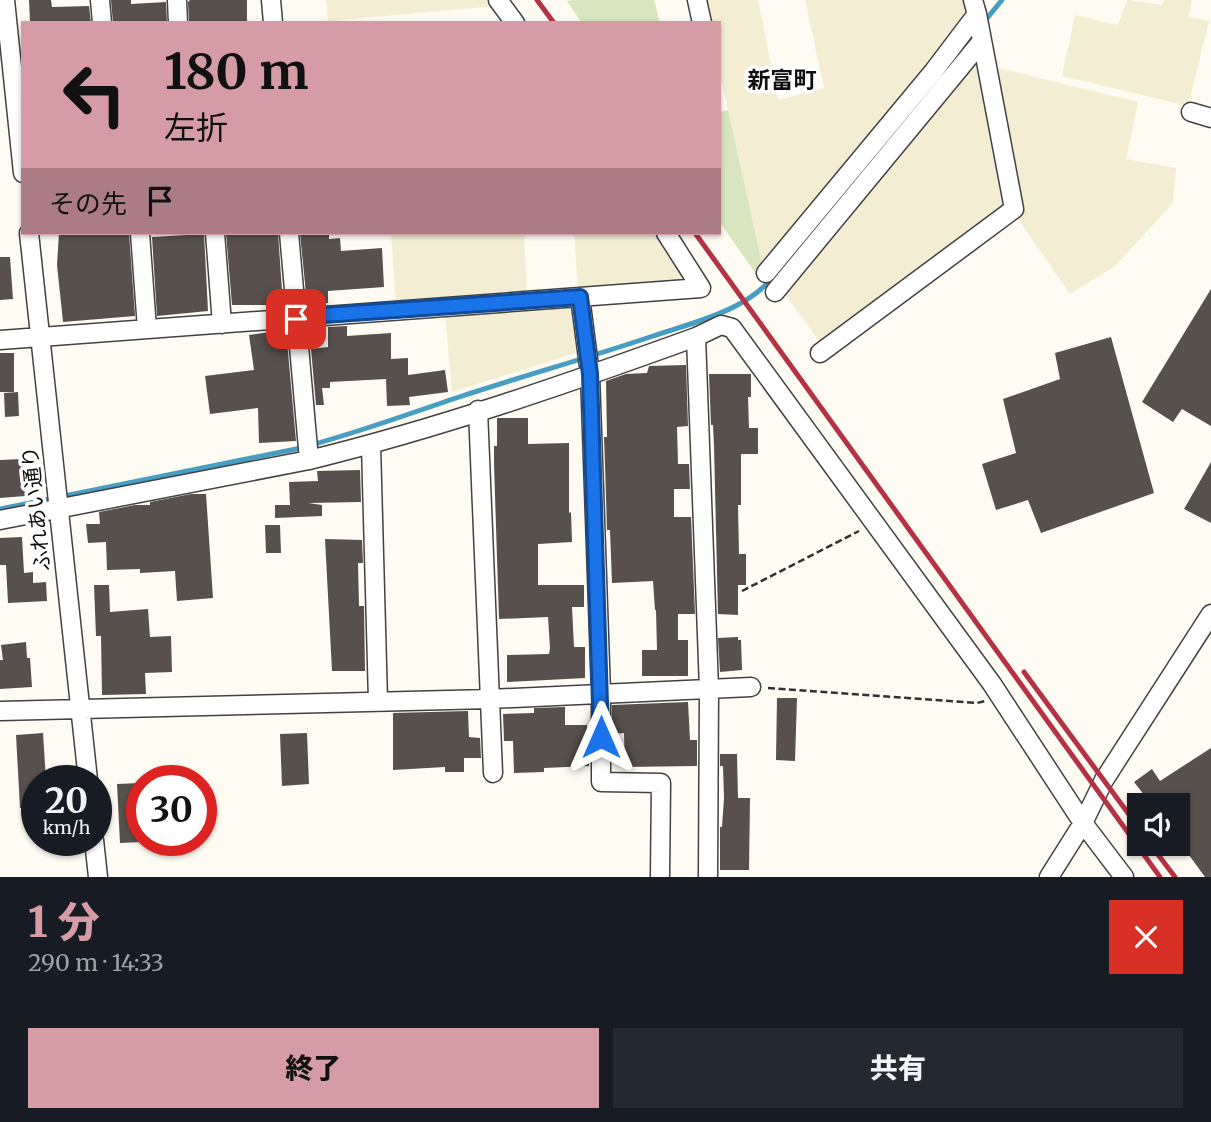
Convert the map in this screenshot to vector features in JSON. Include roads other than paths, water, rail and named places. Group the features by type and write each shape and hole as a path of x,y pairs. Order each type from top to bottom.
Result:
{"street":[{"path":"5,0 21,154"},
{"path":"100,0 102,21"},
{"path":"177,0 178,21"},
{"path":"271,0 273,21"},
{"path":"498,0 514,21"},
{"path":"696,0 701,21"},
{"path":"820,353 1014,209 975,7"},
{"path":"766,273 933,72 975,7"},
{"path":"775,292 982,41"},
{"path":"1191,113 1211,118"},
{"name":"ふれあい通り","path":"29,235 86,765"},
{"path":"140,235 147,330"},
{"path":"215,235 222,324"},
{"path":"289,235 309,460"},
{"path":"0,340 701,288 667,235"},
{"path":"580,297 590,374 601,692 601,782 661,783 660,877"},
{"path":"0,520 309,460 371,444 590,374 721,326 732,328 1002,698 1083,822 1124,877"},
{"path":"696,337 709,688 708,877"},
{"path":"478,411 493,773"},
{"path":"371,444 378,701"},
{"path":"1049,877 1083,822 1104,780 1211,614"},
{"path":"0,711 490,699 751,687"},
{"path":"96,856 98,877"}],"waterway":[{"path":"984,22 1002,0"},
{"path":"953,60 976,32"},
{"path":"0,509 296,449 338,437 719,314 750,298 775,275"}],"railway":[{"path":"537,0 553,21"},
{"path":"696,235 1160,877"},
{"path":"1024,672 1127,812"},
{"path":"1159,856 1175,877"}],"district":[{"name":"新富町","path":"782,79"}]}
